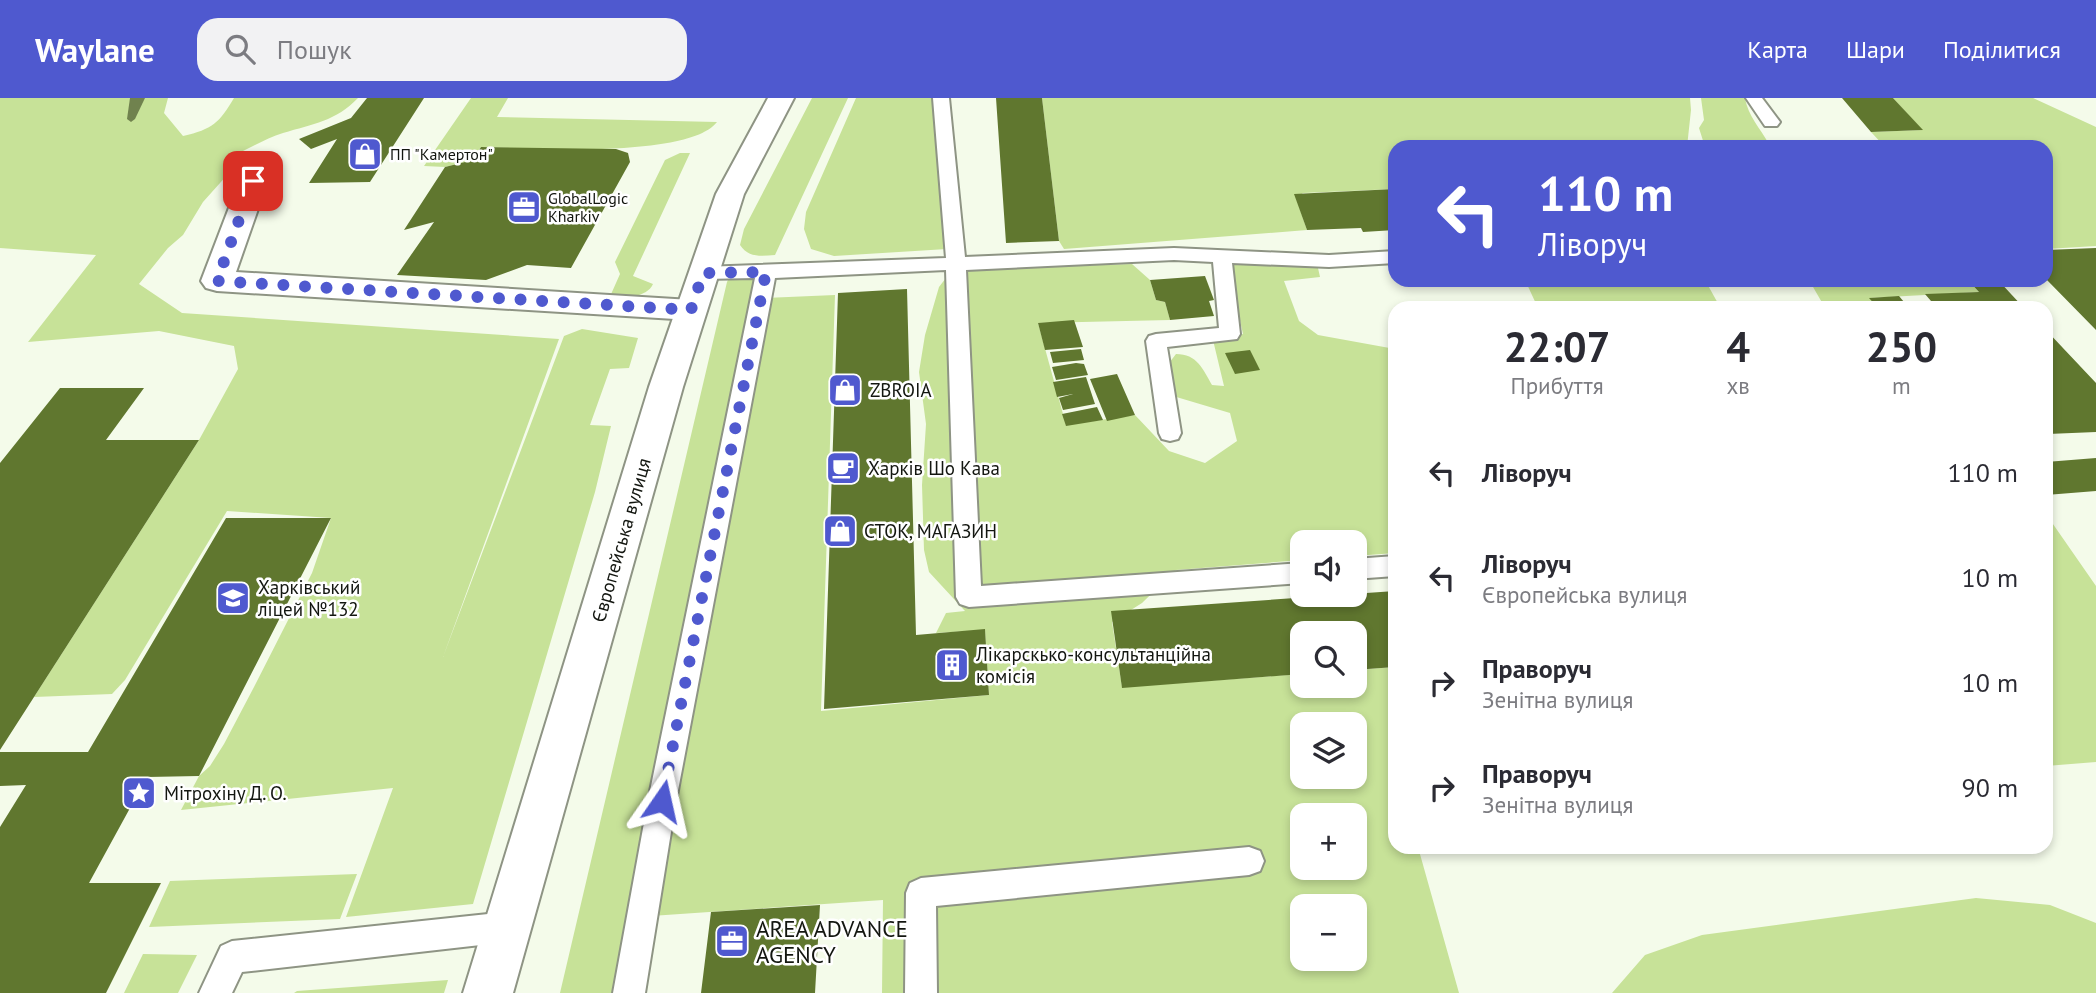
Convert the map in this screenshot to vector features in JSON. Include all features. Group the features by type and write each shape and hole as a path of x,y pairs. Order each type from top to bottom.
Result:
{"main road":[{"name":"Європейська вулиця","path":"488,993 662,400 697,291 730,194 781,98"},
{"path":"259,166 217,281 697,291"}],"lane":[{"path":"941,98 956,263 970,597 1290,574"},
{"path":"1754,98 1771,122"},
{"path":"697,291 766,272 1174,254 1329,261 1388,257"},
{"path":"1170,433 1156,341 1230,334 1222,257"},
{"path":"629,993 664,787 766,272"},
{"path":"1367,568 1388,567"},
{"path":"921,993 921,893 1249,861"},
{"path":"215,993 232,957 507,927"}],"green space":[{"path":"0,98 168,98 164,113 183,136 202,131 214,124 234,98 358,98 333,117 277,135 232,156 237,164 203,202 183,235 168,248 139,284 182,313 559,339 443,657 564,336 582,329 638,338 629,368 610,369 590,425 611,426 595,492 473,904 346,917 393,788 181,810 199,776 210,766 224,744 254,687 312,573 331,518 227,511 125,680 112,694 34,697 199,440 238,369 234,346 159,331 28,342 96,255 0,248"},
{"path":"471,98 508,98 497,117 717,122 701,134 675,142 606,149 481,147 473,160 445,167 424,166"},
{"path":"812,98 848,98 775,255 751,254 740,245 744,229"},
{"path":"856,98 936,98 947,249 834,256 811,249 804,229 806,212"},
{"path":"1042,98 1690,98 1688,140 1388,140 1388,189 1303,193 1296,198 1307,230 1064,249 1059,241"},
{"path":"1701,98 1745,98 1767,140 1703,140 1699,128 1704,120"},
{"path":"1893,98 2033,98 2096,127 2096,246 2053,249 2053,140 1878,140 1871,132 1922,130"},
{"path":"680,153 690,153 633,276 653,284 640,295 608,301 620,274 615,262 665,160"},
{"path":"1231,262 1318,268 1320,277 1284,281 1299,321 1318,335 1388,348 1388,554 1367,555 1367,530 1290,530 1290,561 1176,570 1142,603 1112,622 1122,687 1290,675 1290,698 1367,698 1367,669 1388,668 1388,854 1420,854 1459,993 882,993 883,900 651,916 765,298 835,295 821,711 989,695 985,630 936,633 946,613 965,611 929,572 924,550 922,485 926,424 919,372 925,335 939,287 949,274 960,269 1132,264 1150,280 1156,300 1165,302 1170,320 1038,323 1066,425 1135,415 1169,451 1205,463 1237,441 1230,413 1173,396 1166,367 1176,354 1183,355 1198,364 1212,385 1224,386 1213,340 1243,334 1231,280"},
{"path":"729,278 756,279 619,993 560,993 727,282"},
{"path":"1528,287 1709,287 1717,301 1535,301"},
{"path":"1813,287 1974,287 1979,292 1870,298 1872,301 1821,301"},
{"path":"2053,524 2096,586 2096,762 2053,765"},
{"path":"357,874 340,919 149,927 170,881"},
{"path":"1976,898 2050,905 2096,923 2096,993 1612,993 1645,955 1702,935"},
{"path":"143,954 197,955 178,993 124,993"},
{"path":"448,980 444,993 294,993 297,991"}],"building":[{"path":"367,98 424,98 370,182 309,183 337,139 311,149 299,139 351,118"},
{"path":"996,98 1042,98 1059,241 1006,243"},
{"path":"1842,98 1893,98 1923,130 1871,132"},
{"name":"GlobalLogic Kharkiv","path":"481,147 616,149 628,153 630,162 571,268 527,265 486,280 397,275 434,222 404,230 445,167 473,160"},
{"path":"1388,189 1388,230 1363,232 1361,228 1307,230 1294,194"},
{"path":"2096,248 2096,330 2053,286 2053,250"},
{"path":"1205,276 1214,300 1209,301 1214,316 1170,320 1165,302 1156,300 1150,280"},
{"path":"1974,287 2004,287 2018,301 1931,301 1925,294 1979,292"},
{"path":"907,289 916,635 985,629 989,695 824,709 838,293"},
{"path":"1899,296 1903,301 1872,301 1869,298"},
{"path":"1074,320 1083,347 1045,350 1038,323"},
{"path":"2053,337 2096,383 2096,432 2053,434"},
{"path":"1081,349 1084,360 1053,363 1050,352"},
{"path":"1250,350 1260,370 1235,374 1225,353"},
{"path":"1084,364 1088,375 1056,380 1052,367"},
{"path":"1117,374 1135,415 1107,421 1090,379"},
{"path":"1086,377 1095,404 1063,410 1059,398 1073,394 1057,397 1053,382"},
{"path":"60,388 144,388 106,440 199,440 0,750 0,463"},
{"path":"1097,407 1103,420 1066,426 1062,414"},
{"path":"2096,458 2096,491 2053,494 2053,461"},
{"path":"226,518 331,518 199,776 147,777 89,883 161,883 106,993 0,993 0,827 26,785 0,786 0,752 88,752"},
{"path":"1388,591 1388,668 1367,669 1367,621 1290,621 1290,675 1122,688 1111,611 1290,598 1290,607 1367,607 1367,593"},
{"path":"820,905 815,993 701,993 711,912"}],"waterway":[{"path":"134,98 131,119 141,98"}],"place":[{"name":"ПП \"Камертон\"","path":"365,154"},
{"name":"GlobalLogic Kharkiv","path":"524,207"},
{"name":"ZBROIA","path":"845,390"},
{"name":"Харків Шо Кава","path":"843,468"},
{"name":"СТОК, МАГАЗИН","path":"840,531"},
{"name":"Харківський ліцей №132","path":"233,598"},
{"name":"Лікарскько-консультанційна комісія","path":"952,665"},
{"name":"Мітрохіну Д. О.","path":"139,793"},
{"name":"AREA ADVANCE AGENCY","path":"732,941"}],"route":[{"path":"253,181 217,281 691,310 703,273 766,272 662,801"}]}
